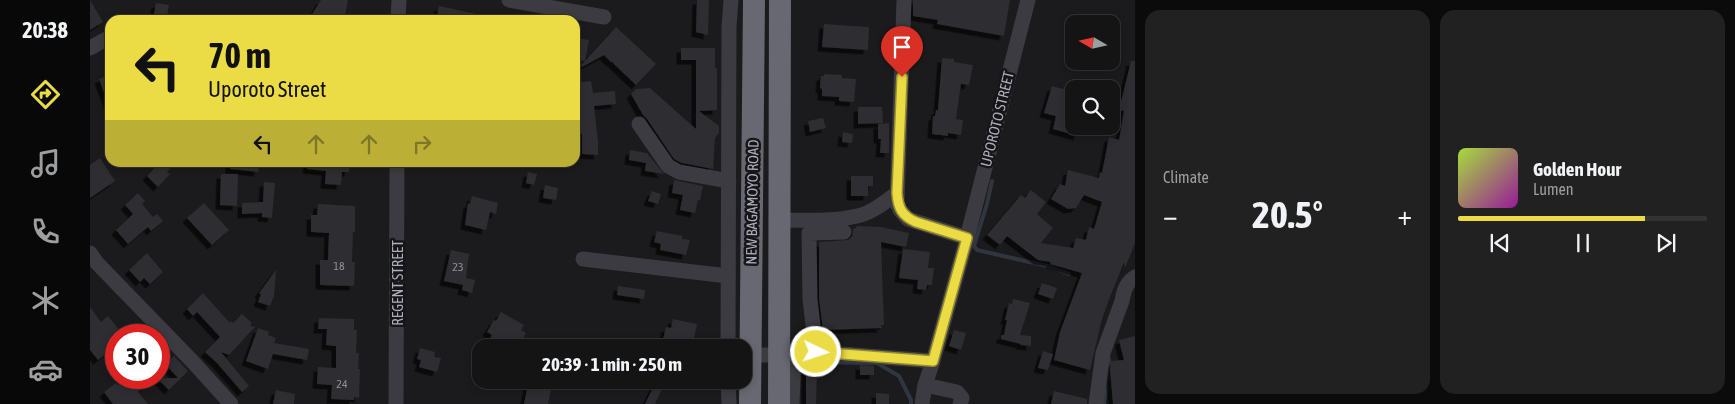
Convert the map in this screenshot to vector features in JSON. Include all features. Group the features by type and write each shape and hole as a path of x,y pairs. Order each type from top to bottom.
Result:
{"highway":[{"name":"NEW BAGAMOYO ROAD","path":"751,339 754,0"},
{"name":"NEW BAGAMOYO ROAD","path":"779,404 786,355 780,220 780,0"},
{"name":"NEW BAGAMOYO ROAD","path":"750,389 750,404"}],"street":[{"path":"398,0 398,15"},
{"path":"508,0 604,17"},
{"path":"728,339 730,0"},
{"path":"904,0 897,203 908,219 967,238"},
{"name":"UPOROTO STREET","path":"922,404 924,385 933,361 967,238 1028,0"},
{"path":"90,48 105,40"},
{"path":"638,124 668,166 679,172 729,181"},
{"name":"REGENT STREET","path":"396,404 398,167"},
{"path":"780,220 822,220 858,216 876,208 897,193"},
{"path":"816,352 810,299 809,233 844,232"},
{"path":"90,253 97,263 187,355 231,404"},
{"path":"583,260 728,276"},
{"path":"1096,404 1103,353 1128,282 1135,277"},
{"path":"752,355 786,355 816,352 933,361"},
{"path":"786,355 792,404"},
{"path":"924,385 957,392 962,398 960,404"},
{"path":"728,389 729,404"}],"building":[{"path":"90,0 103,22 90,30"},
{"path":"321,0 348,0 345,15 312,15"},
{"path":"697,0 709,0 708,35 696,32"},
{"path":"913,0 1010,0 1004,36 937,24 938,20 913,16"},
{"path":"156,3 169,5 167,15 154,14"},
{"path":"439,6 481,15 437,15"},
{"path":"824,24 869,27 868,50 822,47"},
{"path":"616,27 656,64 636,85 604,55 582,67 581,65"},
{"path":"580,39 589,40 585,61 580,60"},
{"path":"681,48 715,48 717,110 699,111 719,126 719,133 715,138 713,169 682,163 674,159 643,115 631,94 636,89 650,88 696,129 696,60 681,60"},
{"path":"942,58 954,59 954,62 973,65 969,85 961,84 956,119 963,120 961,135 948,133 948,136 932,134 933,116 935,116 936,110 938,110"},
{"path":"1131,61 1135,61 1135,243 1125,268 1124,262 1102,319 1090,370 1054,360 1060,332 1082,273 1050,264 1051,262 1038,260 1007,236 1000,245 987,235 1021,195 1025,198 1031,190 1046,202 1037,214 1053,228 1041,243 1073,248 1076,238 1086,240 1089,227 1094,229 1102,202 1084,195 1076,208 1068,209 1051,199 1060,184 1065,186 1068,170 1099,178 1100,172 1102,173 1109,137 1119,140 1124,111 1120,110"},
{"path":"824,74 842,75 842,78 856,79 854,102 839,101 839,97 822,96 822,89 820,88 821,76 824,76"},
{"path":"105,77 105,95 99,79"},
{"path":"591,81 593,93 615,91 616,104 594,106 598,155 582,154 580,82"},
{"path":"1052,86 1065,90 1065,132 1053,129 1056,116 1044,113"},
{"path":"858,107 882,107 883,123 858,124"},
{"path":"823,118 826,128 810,132 808,121"},
{"path":"889,123 889,153 880,153 881,139 878,139 878,124"},
{"path":"843,132 853,134 852,143 842,142"},
{"path":"630,150 647,153 664,174 645,171 646,163 629,160"},
{"path":"100,158 115,181 90,198 90,165"},
{"path":"155,167 172,167 167,172 170,174 158,187 147,176"},
{"path":"230,167 259,167 258,172 230,169"},
{"path":"307,167 350,167 349,172 342,172 341,185 325,184 326,171 307,169"},
{"path":"528,172 537,174 534,185 526,183"},
{"path":"221,174 238,174 237,206 220,205"},
{"path":"851,176 873,176 873,186 868,186 868,196 851,196"},
{"path":"674,180 703,186 695,213 680,210 683,195 672,193"},
{"path":"264,182 275,183 272,218 262,217 262,213 242,214 242,203 263,202"},
{"path":"545,185 558,188 556,200 543,198"},
{"path":"652,191 661,194 658,204 648,201"},
{"path":"138,193 145,201 142,204 153,217 157,214 163,221 151,231 148,227 128,244 116,230 133,214 125,205"},
{"path":"472,196 498,203 496,214 490,212 486,230 465,225 468,203 470,204"},
{"path":"204,203 229,230 212,245 187,218"},
{"path":"318,204 355,206 352,262 355,262 354,286 320,285 320,260 328,260 329,233 311,232 311,215 317,215"},
{"path":"857,226 881,227 909,233 906,247 881,242 884,325 881,325 882,328 823,330 819,298 819,242 848,240 852,236 853,229"},
{"path":"657,231 682,236 682,239 690,240 686,255 660,250 661,244 654,242"},
{"path":"903,249 930,252 928,268 934,268 932,285 927,285 926,290 917,289 918,280 899,278"},
{"path":"451,250 469,254 466,278 475,280 472,293 462,290 463,285 444,281"},
{"path":"147,253 163,272 150,284 144,278 140,282 129,270"},
{"path":"276,270 274,296 270,306 258,302 261,294 259,293"},
{"path":"1042,283 1057,288 1053,299 1038,294"},
{"path":"618,286 645,290 644,299 617,295"},
{"path":"203,293 230,323 231,321 233,323 242,314 252,323 250,326 255,327 229,355 221,352 249,386 242,392 205,352 220,337 197,312 193,316 187,309"},
{"path":"1013,299 1030,303 1020,335 1031,336 1031,346 1020,345 1001,339 1001,335 1004,335 1009,303 1012,304"},
{"path":"90,307 101,322 108,316 114,324 105,324 105,354 98,360 90,350"},
{"path":"501,312 524,325 521,330 526,333 523,339 490,339 492,335 487,332 494,320 496,321"},
{"path":"319,318 354,319 354,330 357,330 356,353 359,353 359,398 354,397 354,400 331,399 332,385 317,384 318,367 336,368 336,346 326,345 327,329 318,329"},
{"path":"673,319 697,324 694,339 663,339 666,327 671,328"},
{"path":"258,328 269,332 268,335 276,338 274,343 309,349 307,360 273,354 268,369 246,361"},
{"path":"954,330 966,333 961,350 949,346"},
{"path":"1135,336 1135,404 1113,404 1111,361 1124,360 1119,340"},
{"path":"420,348 435,352 434,357 441,358 437,372 419,367 421,360 417,359"},
{"path":"1043,351 1053,354 1048,370 1038,368"},
{"path":"174,356 188,371 170,389 170,378 178,378 170,369 170,360"},
{"path":"860,365 874,366 874,375 860,375"},
{"path":"806,370 817,370 816,404 806,404"},
{"path":"108,389 142,389 138,392 148,404 113,404 104,392"},
{"path":"527,389 551,389 548,404 524,404"},
{"path":"652,389 662,389 655,404 645,404"},
{"path":"276,390 295,394 294,404 273,404"},
{"path":"1054,391 1087,399 1087,404 1051,404"},
{"path":"876,393 889,394 889,404 876,404"}],"waterway":[{"path":"992,181 974,246 977,250 1047,266 1069,274"},
{"path":"1104,404 1109,359"},
{"path":"798,362 877,363 899,376 911,400 911,404"}],"route":[{"path":"816,352 933,361 967,238 908,219 903,215 897,203 902,77"}]}
